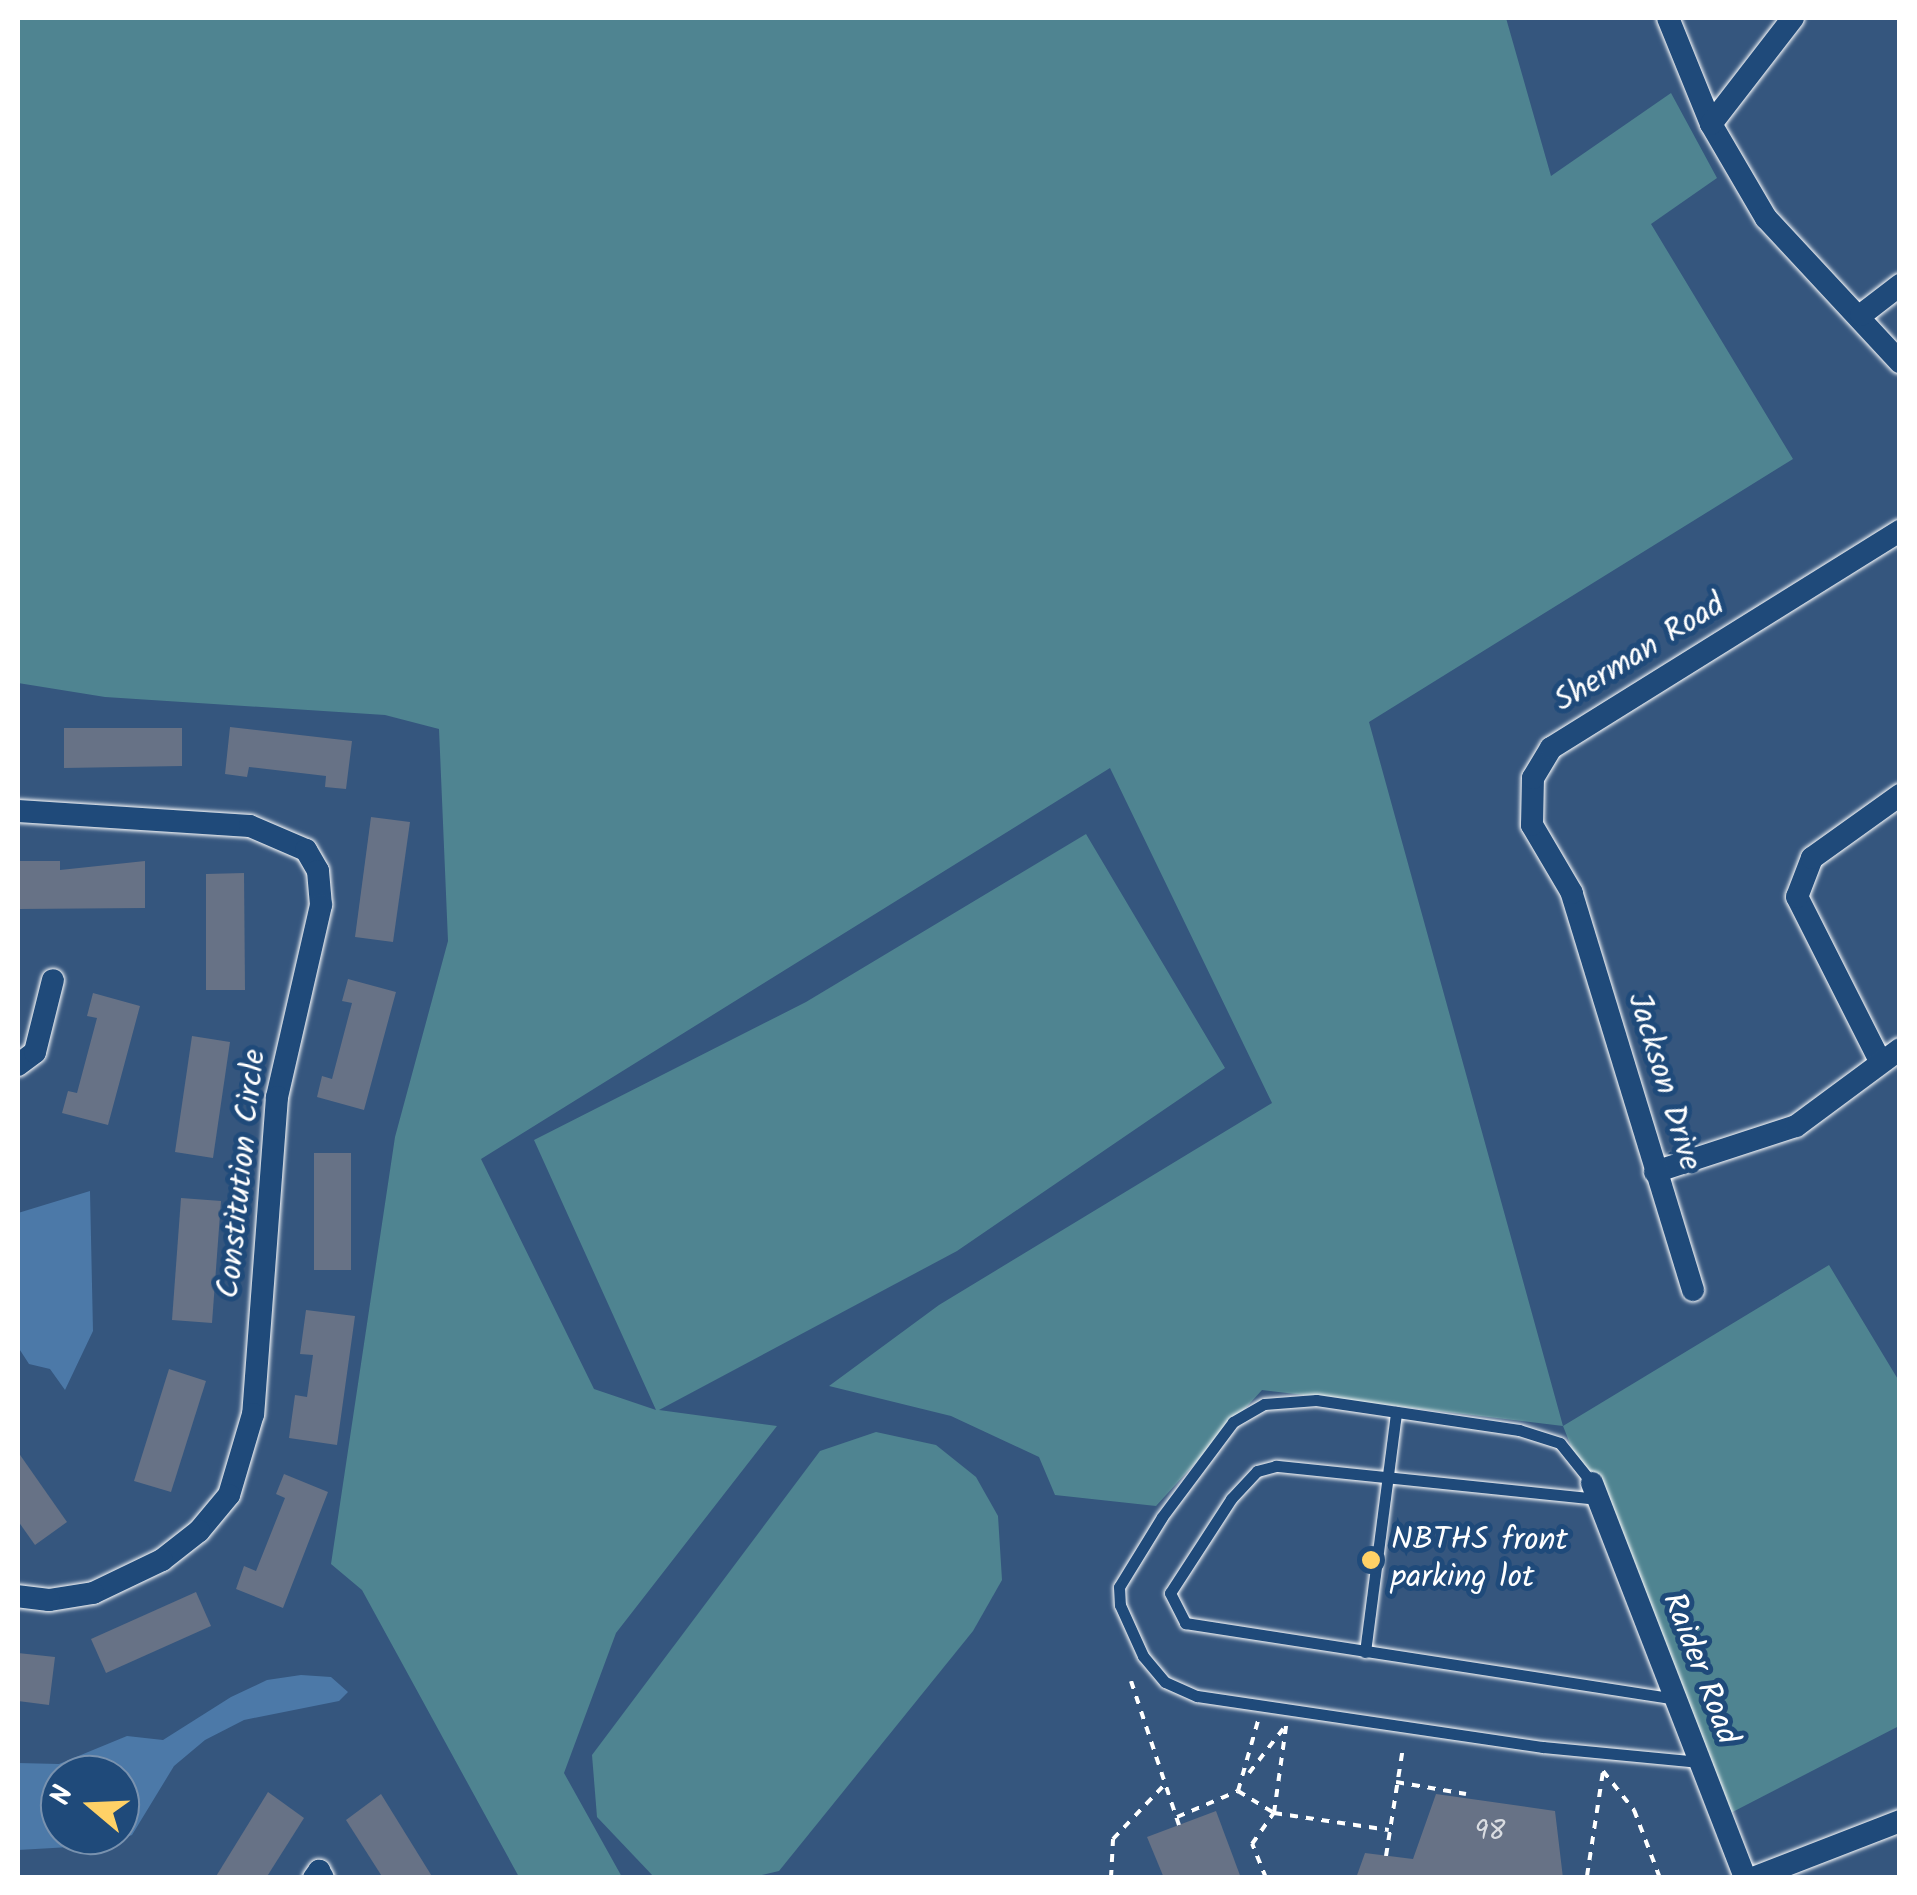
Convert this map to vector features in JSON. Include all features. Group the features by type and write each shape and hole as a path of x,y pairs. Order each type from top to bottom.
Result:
{"street":[{"path":"1668,18 1712,124 1766,218 1861,315 1900,362"},
{"path":"1712,124 1793,18"},
{"path":"1861,315 1900,285"},
{"name":"Sherman Road","path":"1572,893 1532,825 1533,778 1550,748 1900,531"},
{"path":"1655,1172 1796,1126 1890,1055 1798,897 1812,858 1900,795"},
{"name":"Constitution Circle","path":"18,811 250,826 306,850 318,871 321,905 278,1096 252,1414 228,1495 199,1531 162,1560 93,1593 49,1600 18,1596"},
{"name":"Jackson Drive","path":"1572,893 1693,1290"},
{"path":"18,1065 35,1052 53,980"},
{"name":"Raider Road","path":"1595,1491 1745,1878"},
{"path":"1753,1878 1900,1821"},
{"path":"314,1878 318,1871 323,1878"}],"lane":[{"path":"1595,1491 1560,1443 1519,1430 1316,1400 1264,1404 1232,1422 1119,1587 1131,1635 1165,1682 1197,1696 1504,1742 1699,1762"},
{"path":"1365,1652 1396,1412"},
{"path":"1595,1491 1301,1465 1257,1472 1231,1499 1170,1593 1185,1623 1677,1698"}],"path":[{"path":"1131,1681 1180,1825"},
{"path":"1248,1776 1258,1721"},
{"path":"1177,1816 1238,1791 1286,1726 1274,1813 1252,1844 1266,1878"},
{"path":"1386,1856 1402,1748"},
{"path":"1587,1876 1603,1772 1634,1810 1660,1878"},
{"path":"1396,1782 1466,1794"},
{"path":"1110,1878 1113,1839 1165,1784"},
{"path":"1238,1791 1274,1813 1389,1830"}],"green space":[{"path":"18,18 1506,18 1551,176 1671,93 1717,178 1651,224 1793,459 1369,722 1563,1426 1262,1390 1156,1506 1055,1495 1039,1457 951,1416 829,1386 939,1305 1272,1103 1110,768 481,1159 594,1389 656,1410 534,1140 806,1002 1086,834 1225,1068 957,1251 659,1410 777,1426 616,1633 564,1773 622,1877 519,1877 362,1590 331,1564 395,1137 448,941 439,729 385,715 105,697 18,683"},
{"path":"1829,1265 1899,1381 1899,1726 1719,1819 1563,1426"},
{"path":"876,1432 936,1445 976,1477 998,1516 1002,1580 973,1631 779,1871 753,1877 654,1877 597,1817 592,1755 820,1451"}],"water":[{"path":"90,1191 93,1331 65,1390 50,1369 29,1364 18,1347 18,1213"},
{"path":"301,1675 331,1677 348,1692 339,1701 244,1720 205,1740 174,1766 140,1822 140,1755 81,1755 127,1736 163,1740 231,1697 267,1680"},
{"path":"18,1763 40,1764 40,1849 18,1850"}],"building":[{"path":"230,727 352,741 346,789 325,787 326,776 249,767 247,777 225,774"},
{"path":"64,728 182,728 182,766 64,768"},
{"path":"371,817 410,822 393,942 355,937"},
{"path":"18,861 60,861 60,870 145,861 145,908 18,909"},
{"path":"244,873 245,990 206,990 206,874"},
{"path":"348,979 396,992 364,1110 317,1097 322,1076 332,1079 352,1003 342,1001"},
{"path":"93,993 140,1006 108,1125 62,1113 68,1091 77,1093 97,1018 87,1016"},
{"path":"192,1036 230,1042 213,1158 175,1152"},
{"path":"314,1153 351,1153 351,1270 314,1270"},
{"path":"181,1198 221,1201 212,1323 172,1320"},
{"path":"306,1310 355,1316 337,1445 289,1438 295,1395 307,1397 313,1355 300,1354"},
{"path":"169,1369 206,1381 171,1492 134,1481"},
{"path":"18,1452 67,1522 35,1545 18,1521"},
{"path":"284,1474 328,1492 283,1608 236,1589 244,1566 256,1571 285,1498 276,1494"},
{"path":"196,1592 211,1626 106,1673 91,1639"},
{"path":"18,1653 55,1657 49,1705 18,1701"},
{"path":"268,1792 304,1818 266,1878 215,1878"},
{"path":"381,1794 433,1878 383,1878 346,1820"},
{"path":"1436,1794 1555,1811 1563,1878 1356,1878 1365,1853 1413,1859"},
{"path":"1216,1811 1241,1878 1164,1878 1147,1837"}],"place":[{"name":"NBTHS front parking lot","path":"1371,1560"}]}
